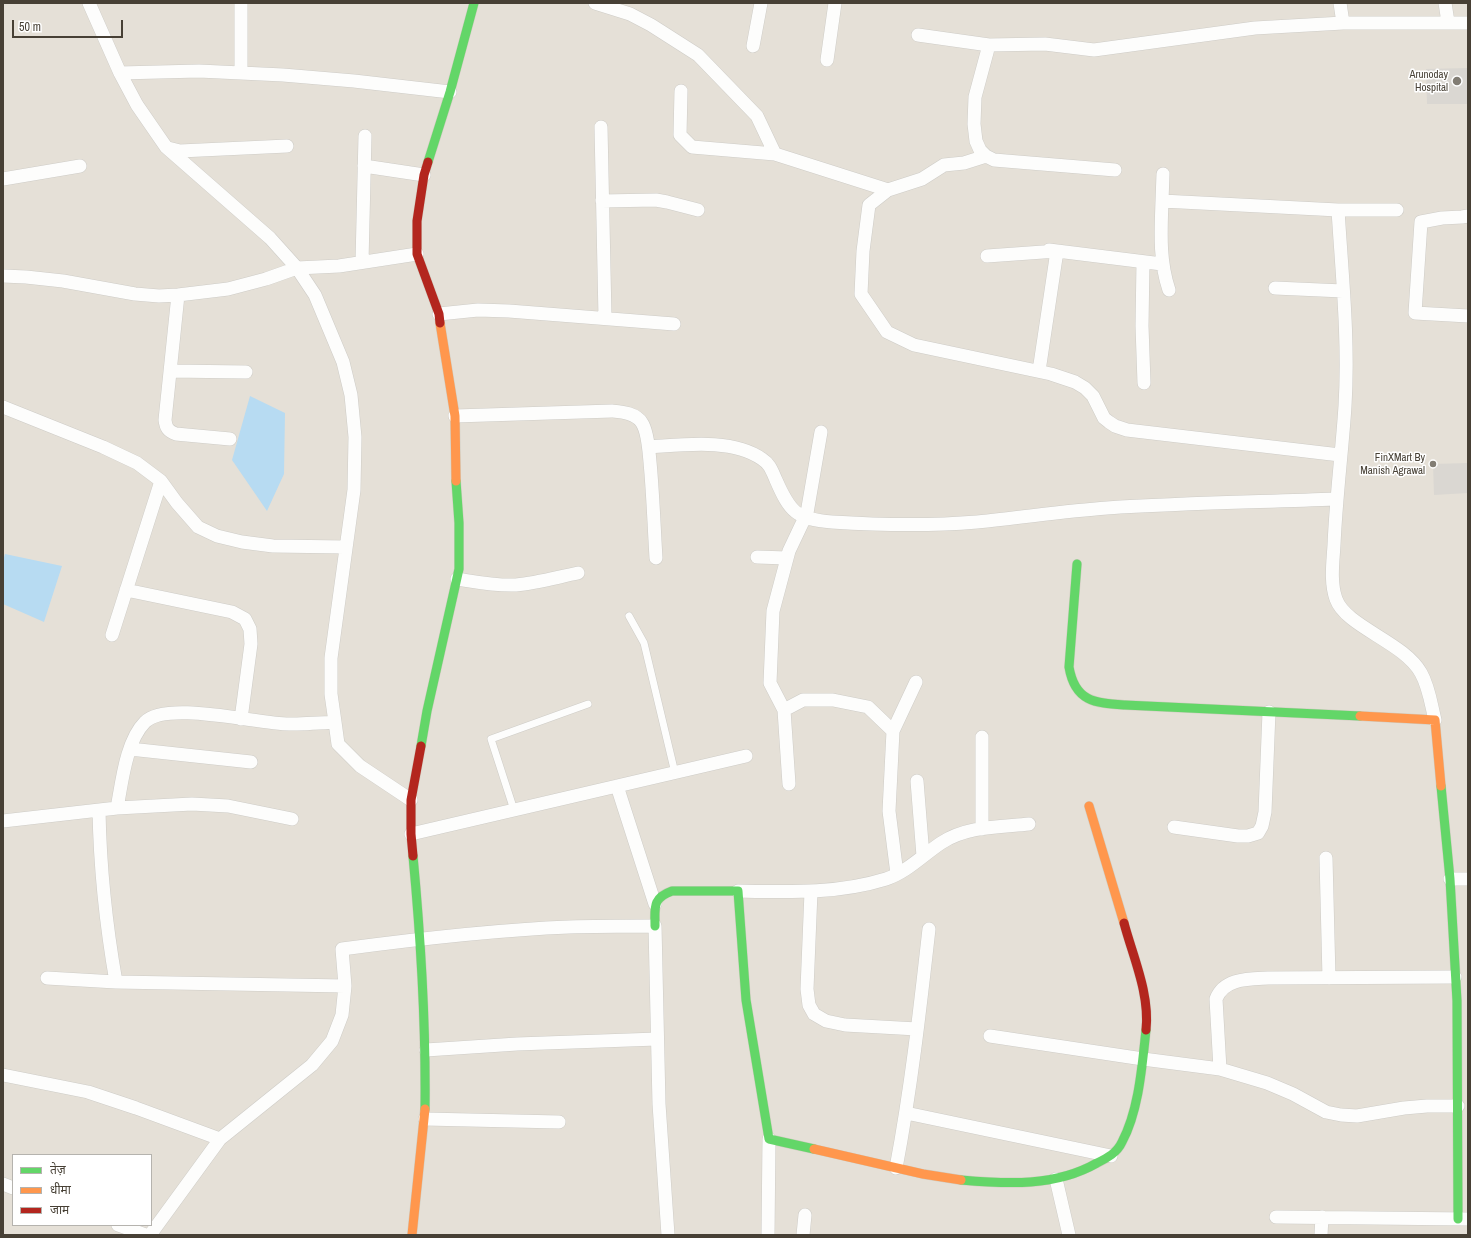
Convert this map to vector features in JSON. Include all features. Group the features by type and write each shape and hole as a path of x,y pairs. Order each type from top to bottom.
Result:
{"street":[{"path":"89,3 120,73 137,105 166,147 270,238 297,268 315,295 343,362 351,395 355,437 354,490 331,658 331,694 338,744 360,766 411,800"},
{"path":"241,3 241,74"},
{"path":"412,1235 425,1119 426,1050 421,939 411,834 411,800 427,711 459,569 459,523 455,467 455,416 439,314 417,254 417,221 424,175 450,92 474,3"},
{"path":"595,3 637,18 698,54 757,116 775,154"},
{"path":"753,46 761,3"},
{"path":"827,60 835,3"},
{"path":"1340,3 1343,23"},
{"path":"1445,3 1448,22"},
{"path":"918,36 989,45 1045,44 1094,50 1255,28 1343,23 1468,23"},
{"path":"989,45 974,106 976,141 980,150 986,156 994,160 1116,170"},
{"path":"120,73 199,71 283,75 354,81 450,92"},
{"path":"681,91 680,135 692,147 775,154 888,190"},
{"path":"601,127 605,317"},
{"path":"362,262 365,136"},
{"path":"166,147 180,152 287,146"},
{"path":"986,156 964,163 944,165 922,179 888,190 869,205 863,251 861,294 887,332 914,345 1039,371 1069,379 1085,388 1093,396 1104,418 1115,426 1127,430 1340,454"},
{"path":"3,179 80,166"},
{"path":"364,166 424,175"},
{"path":"1162,174 1161,250 1162,264 1169,290"},
{"path":"602,201 656,200 698,210"},
{"path":"1162,200 1338,210 1397,210"},
{"path":"1276,1218 1322,1217 1463,1219 1458,1106 1463,1079 1450,880 1434,720 1428,689 1421,673 1398,649 1343,611 1336,599 1333,572 1336,499 1345,406 1347,352 1338,210"},
{"path":"1468,216 1442,218 1421,222 1415,313 1468,316"},
{"path":"1014,246 1162,264"},
{"path":"1039,371 1057,251"},
{"path":"987,256 1057,251"},
{"path":"3,276 63,281 135,294 178,296 228,289 266,279 297,268 339,266 417,254"},
{"path":"1143,262 1142,326 1144,383"},
{"path":"1275,288 1343,291"},
{"path":"178,296 165,420 166,427 169,431 176,434 230,439"},
{"path":"439,314 478,310 549,313 674,324"},
{"path":"170,370 246,372"},
{"path":"3,407 104,447 137,463 161,481 176,503 198,527 217,536 242,542 273,546 345,547"},
{"path":"455,416 612,411 625,413 636,417 642,423 648,447 656,558"},
{"path":"789,784 784,710 770,683 773,611 789,551 807,513 822,432"},
{"path":"648,447 710,444 739,449 750,453 762,459 770,466 783,496 791,508 805,518 831,522 937,525 1115,508 1336,499"},
{"path":"112,635 161,481"},
{"path":"757,557 787,558"},
{"path":"1077,564 1069,667 1070,679 1075,688 1081,694 1094,700 1107,704 1434,720"},
{"path":"457,579 502,585 516,585 534,583 578,573"},
{"path":"126,590 225,610 245,618 250,628 251,644 240,719"},
{"path":"897,874 889,811 893,731 916,682"},
{"path":"784,710 803,700 834,700 868,707 893,731"},
{"path":"1174,827 1238,836 1248,836 1258,833 1262,826 1265,812 1269,712"},
{"path":"117,808 130,749 136,733 146,721 157,715 169,713 195,713 288,724 335,722"},
{"path":"982,737 982,829"},
{"path":"130,749 251,762"},
{"path":"411,834 746,756"},
{"path":"917,781 923,856"},
{"path":"617,786 655,904 659,1104 668,1235"},
{"path":"3,821 117,808 192,804 228,806 292,818"},
{"path":"769,1139 954,1180 988,1182 1025,1183 1056,1179 1087,1169 1111,1156 1122,1143 1134,1112 1143,1059 1147,1021 1143,990 1089,806"},
{"path":"99,810 103,889 109,943 116,982"},
{"path":"655,904 662,893 672,891 811,892 852,887 887,879 897,874 942,842 957,834 982,829 1029,824"},
{"path":"1326,858 1329,978"},
{"path":"1450,880 1468,879"},
{"path":"738,891 746,1000 769,1139 768,1235"},
{"path":"811,892 807,989 809,1005 814,1014 826,1021 845,1025 918,1029"},
{"path":"150,1235 220,1139 312,1065 332,1041 342,1015 345,986 342,949 421,939 569,927 655,926"},
{"path":"896,1168 906,1114 918,1029 928,929"},
{"path":"1220,1069 1216,999 1218,993 1229,984 1251,979 1456,977"},
{"path":"47,978 116,982 345,986"},
{"path":"990,1036 1220,1069 1267,1083 1294,1094 1326,1112 1341,1116 1357,1116 1404,1108 1427,1106 1458,1106"},
{"path":"426,1050 517,1044 657,1039"},
{"path":"3,1075 88,1092 220,1139"},
{"path":"906,1114 1111,1156"},
{"path":"425,1119 558,1122"},
{"path":"1056,1179 1069,1235"},
{"path":"803,1235 805,1215"},
{"path":"1321,1235 1322,1217"},
{"path":"121,1226 146,1235"}],"lane":[{"path":"629,616 644,643 675,773"},
{"path":"514,810 491,739 588,704"}],"shaded area":[{"path":"3,3 1468,3 1468,1235 3,1235"}],"water":[{"path":"250,396 285,413 284,474 267,511 232,460"},
{"path":"5,554 62,566 44,622 3,604 3,561"}],"building":[{"path":"1468,68 1468,104 1427,104 1426,69"},
{"path":"1468,463 1468,493 1434,495 1433,464"}],"traffic: fast":[{"path":"428,162 450,92 474,3"},
{"path":"421,746 427,711 459,569 459,523 456,481"},
{"path":"1077,564 1069,667 1076,687 1081,694 1088,698 1104,703 1125,705 1360,716"},
{"path":"1441,786 1450,879 1457,1001 1458,1219"},
{"path":"413,856 425,1046 425,1109"},
{"path":"655,926 656,904 661,897 672,891 738,891 746,1000 769,1139 814,1149"},
{"path":"961,1180 1013,1183 1048,1180 1081,1171 1111,1155 1122,1142 1128,1129 1136,1102 1146,1030"}],"traffic: slow":[{"path":"440,323 455,416 456,481"},
{"path":"1360,716 1435,720 1441,786"},
{"path":"1089,806 1124,923"},
{"path":"412,1235 425,1109"},
{"path":"814,1149 923,1174 961,1180"}],"traffic: jam":[{"path":"428,162 424,175 417,221 417,254 439,314 440,323"},
{"path":"413,856 411,834 411,800 421,746"},
{"path":"1124,923 1140,976 1146,1003 1146,1030"}],"place":[{"name":"Arunoday Hospital","path":"1457,81"},
{"name":"FinXMart By Manish Agrawal","path":"1433,464"}]}
